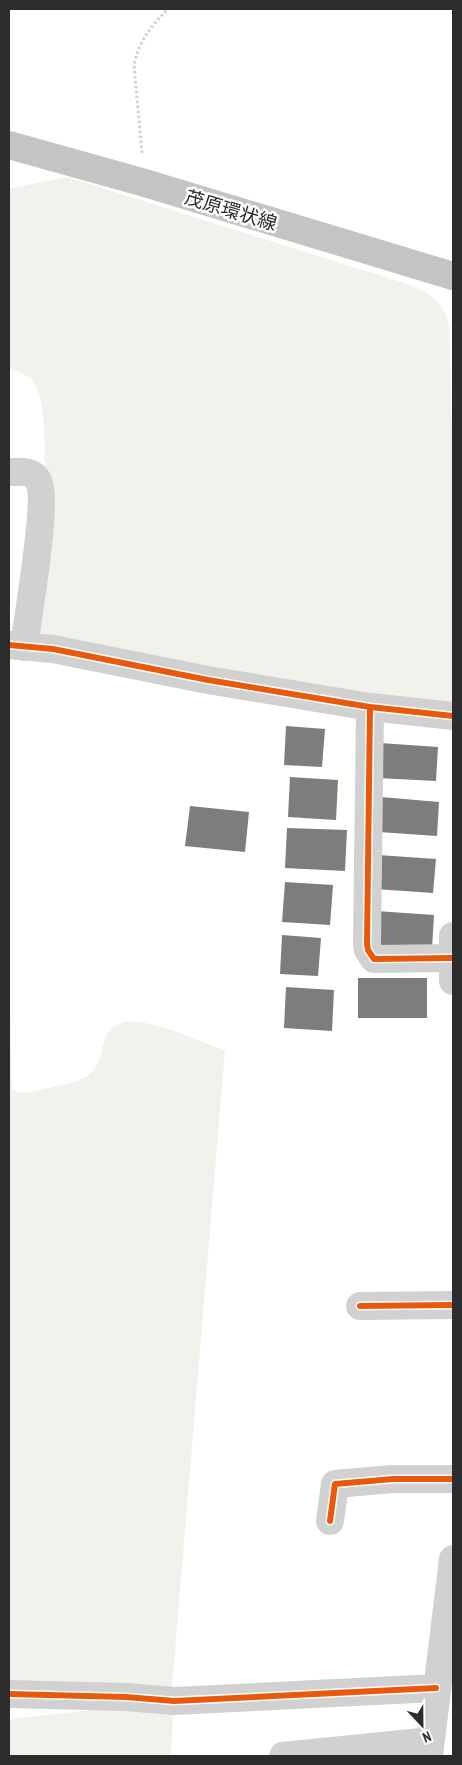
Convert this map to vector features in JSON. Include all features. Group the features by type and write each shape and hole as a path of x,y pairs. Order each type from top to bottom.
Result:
{"main road":[{"name":"茂原環状線","path":"9,145 453,276"}],"street":[{"path":"9,472 32,474 37,478 41,489 40,522 16,646 53,649 208,680 370,708 453,716"},
{"path":"370,708 368,950 374,959 453,959"},
{"path":"360,1306 453,1305"},
{"path":"330,1521 335,1484 393,1479 453,1480"},
{"path":"283,1756 430,1749 453,1559"},
{"path":"9,1694 126,1697 174,1701 436,1688"}],"path":[{"path":"144,184 134,65 144,35 168,9"}],"shaded area":[{"path":"67,177 401,282 418,288 437,301 446,315 449,324 453,465 453,716 24,647 42,511 45,456 43,412 35,384 23,374 9,370 9,189"},
{"path":"9,954 12,1088 15,1091 36,1091 72,1083 88,1075 97,1065 106,1036 110,1030 126,1022 161,1027 225,1051 172,1688 9,1695"},
{"path":"174,1701 171,1756 9,1756 9,1719"}],"building":[{"path":"286,726 325,729 322,767 284,765"},
{"path":"380,743 438,747 436,781 378,778"},
{"path":"290,777 338,780 336,820 288,817"},
{"path":"381,797 439,802 437,836 379,832"},
{"path":"190,806 249,812 245,852 185,846"},
{"path":"287,828 347,830 345,871 285,868"},
{"path":"378,855 436,859 433,893 375,889"},
{"path":"285,882 333,885 330,925 282,922"},
{"path":"376,911 434,915 432,949 374,945"},
{"path":"282,935 321,938 318,976 280,974"},
{"path":"358,978 427,978 427,1018 358,1018"},
{"path":"286,987 334,990 332,1031 284,1028"}],"cycle path":[{"path":"9,645 53,649 208,680 370,707"},
{"path":"452,958 374,959 368,950 367,944 370,707 453,716"},
{"path":"360,1306 453,1305"},
{"path":"330,1521 335,1484 393,1479 453,1479"},
{"path":"9,1694 126,1697 174,1701 436,1688"}]}
